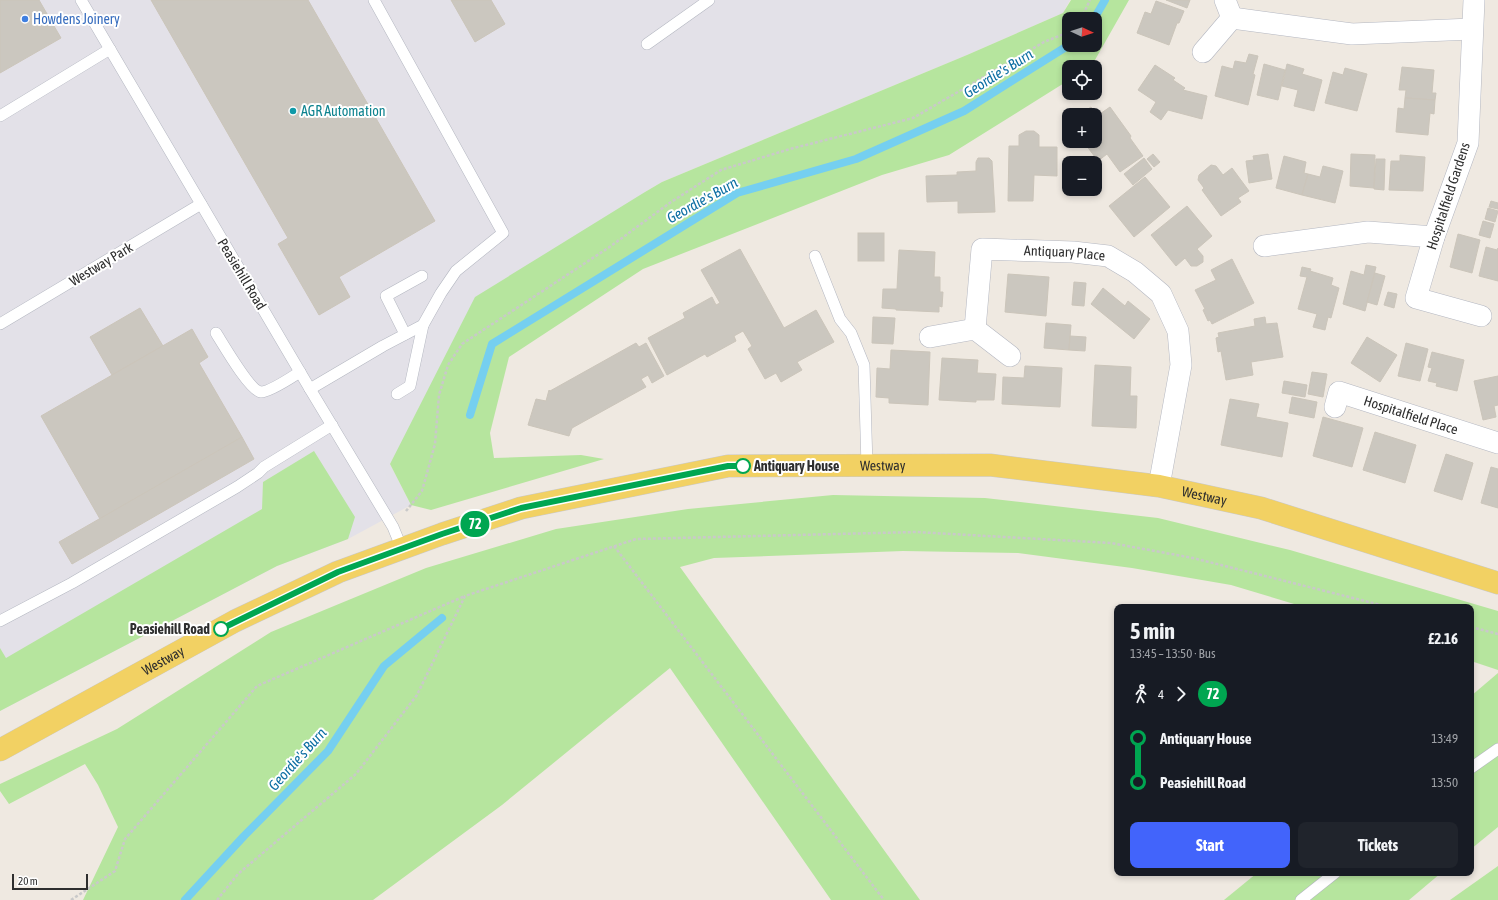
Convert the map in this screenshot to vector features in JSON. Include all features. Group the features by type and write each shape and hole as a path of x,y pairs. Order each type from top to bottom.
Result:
{"main road":[{"name":"Westway","path":"0,750 235,621 338,572 521,508 728,466 990,465 1159,486 1261,508 1498,583"}],"street":[{"name":"Hospitalfield Gardens","path":"1474,0 1468,143 1434,237 1416,298 1481,316"},
{"path":"1203,52 1229,9 1352,34 1472,29"},
{"path":"1264,246 1368,232 1434,237"},
{"name":"Antiquary Place","path":"975,329 982,249 1073,252 1108,256 1135,272 1161,294 1178,331 1181,365 1159,486"},
{"path":"930,337 975,329 1010,356"},
{"name":"Hospitalfield Place","path":"1335,407 1339,392 1498,443"}],"lane":[{"name":"Peasiehill Road","path":"81,0 393,527 402,549"},
{"path":"374,0 503,233 456,271 441,293 423,325 410,386 397,394"},
{"path":"647,44 709,0"},
{"path":"0,116 110,49"},
{"name":"Westway Park","path":"0,324 201,204"},
{"path":"815,256 840,319 851,333 864,366 867,466"},
{"path":"405,334 386,296 422,276"},
{"path":"310,389 383,346 423,325"},
{"path":"216,333 248,383 257,390 263,392 269,390 300,372"},
{"path":"0,621 72,583 238,487 264,467 332,425"},
{"path":"1474,766 1498,749"},
{"path":"1301,900 1331,876"}],"path":[{"path":"1084,12 1090,0"},
{"path":"393,527 422,491 435,444 439,395 448,365 462,344 610,246 671,202 721,170 790,149 913,118 1044,42 1062,35"},
{"path":"71,900 115,871 125,839 256,686 466,596 636,539 916,532 1111,543 1193,558 1378,604"},
{"path":"614,546 884,900"},
{"path":"217,900 238,874 356,774 417,695 466,596"},
{"path":"1474,628 1498,634"}],"shaded area":[{"path":"0,0 1070,0 1062,13 967,55 662,182 645,192 390,464 411,505 348,539 277,566 0,711"}],"green space":[{"path":"1071,0 1129,0 1102,48 1102,12 1064,12"},
{"path":"1062,13 1062,52 1100,52 1095,60 1062,60 1062,84 949,155 882,175 643,269 509,357 490,433 494,458 581,455 604,459 431,510 411,505 390,464 475,297 662,182 967,55"},
{"path":"314,451 355,517 348,539 277,566 0,711 0,648 6,658 262,509 263,482"},
{"path":"833,495 985,498 1158,518 1290,550 1498,611 1498,670 1474,662 1474,604 1294,604 1231,585 1132,568 1018,553 903,551 714,558 680,567 920,900 831,900 670,668 502,805 373,900 83,900 118,827 98,785 85,764 9,804 0,791 0,784 117,729 271,632 426,568 556,529 688,509"},
{"path":"1498,673 1498,827 1474,847 1474,693"},
{"path":"1498,866 1498,900 1450,900"},
{"path":"1253,876 1437,876 1409,900 1224,900"}],"building":[{"name":"Howdens Joinery","path":"0,0 39,0 61,38 0,73"},
{"name":"AGR Automation","path":"151,0 308,0 435,221 339,277 350,297 319,315 278,244 288,238"},
{"path":"451,0 491,0 505,24 475,42"},
{"path":"1166,0 1190,0 1187,8"},
{"path":"1156,1 1184,11 1179,23 1177,23 1169,45 1137,33 1145,12 1151,14"},
{"path":"1249,54 1258,56 1253,74 1255,75 1248,105 1215,96 1222,66 1233,69 1235,61 1246,63"},
{"path":"1264,64 1285,70 1278,100 1257,95"},
{"path":"1287,64 1304,69 1302,74 1322,80 1314,111 1294,106 1298,90 1282,86"},
{"path":"1155,65 1175,78 1173,80 1185,88 1183,90 1207,96 1202,119 1168,110 1161,120 1150,112 1156,102 1138,90"},
{"path":"1402,67 1434,70 1432,93 1436,93 1435,100 1405,98 1406,90 1399,90"},
{"path":"1345,68 1367,74 1357,111 1325,103 1333,72 1343,75"},
{"path":"1405,98 1435,100 1434,114 1430,113 1428,135 1396,132 1398,108 1404,109"},
{"path":"1110,107 1131,136 1130,138 1143,156 1120,172 1107,154 1102,158 1102,156 1094,156 1088,148 1102,148 1102,113"},
{"path":"1026,131 1034,131 1039,135 1039,147 1057,147 1057,176 1034,175 1033,201 1008,201 1009,146 1019,146 1019,135"},
{"path":"1153,154 1160,162 1154,167 1147,159"},
{"path":"1268,154 1272,179 1249,183 1246,161 1254,160 1253,156"},
{"path":"1351,154 1375,155 1374,188 1350,186"},
{"path":"1400,155 1425,157 1423,191 1389,190 1391,161 1400,161"},
{"path":"1284,156 1306,162 1304,173 1308,174 1302,195 1276,188"},
{"path":"978,158 989,158 992,161 995,212 958,213 958,201 927,202 926,176 957,175 957,172 976,171 976,162"},
{"path":"1144,158 1152,169 1133,185 1124,174"},
{"path":"1376,159 1385,159 1384,190 1374,189"},
{"path":"1211,165 1216,166 1223,175 1232,168 1249,191 1238,198 1241,202 1221,216 1202,190 1204,188 1198,180 1199,175"},
{"path":"1323,166 1343,171 1335,203 1302,195 1308,174 1320,177"},
{"path":"1145,177 1170,207 1134,237 1109,206"},
{"path":"1491,201 1498,203 1498,209 1489,207"},
{"path":"1187,206 1212,236 1197,249 1203,256 1203,262 1197,266 1191,266 1185,258 1176,266 1151,235"},
{"path":"1488,208 1498,211 1495,222 1485,219"},
{"path":"1483,221 1494,224 1490,238 1479,235"},
{"path":"858,233 884,233 884,261 858,261"},
{"path":"1458,234 1480,240 1472,273 1450,267"},
{"path":"1486,247 1497,250 1498,248 1498,281 1479,276"},
{"path":"740,249 784,328 816,310 834,342 797,362 802,370 781,382 776,373 765,379 748,349 752,346 743,331 734,336 736,341 707,357 705,354 667,375 648,338 685,318 683,313 712,297 716,305 720,303 701,270"},
{"path":"899,250 935,252 934,277 940,277 940,292 943,292 942,307 939,306 939,312 882,308 883,289 897,289"},
{"path":"1232,259 1254,303 1212,324 1210,320 1208,321 1203,310 1205,309 1195,290 1216,280 1211,270"},
{"path":"1366,265 1376,267 1365,311 1343,304 1351,271 1364,275"},
{"path":"1302,267 1333,278 1331,285 1339,288 1331,318 1328,317 1325,330 1313,327 1317,314 1298,309 1307,277 1300,276"},
{"path":"1375,273 1385,276 1377,305 1367,302"},
{"path":"1008,274 1049,277 1046,316 1005,312"},
{"path":"1074,282 1086,283 1084,306 1072,305"},
{"path":"1103,288 1125,306 1128,301 1150,319 1134,339 1091,304"},
{"path":"1388,292 1397,294 1394,308 1384,305"},
{"path":"140,308 163,346 112,375 90,337"},
{"path":"873,317 895,318 893,344 872,343"},
{"path":"1265,317 1266,324 1277,323 1283,357 1251,362 1253,375 1226,380 1221,351 1218,352 1216,338 1219,337 1218,333 1255,326 1254,319"},
{"path":"1046,323 1071,325 1069,350 1044,348"},
{"path":"192,329 208,357 199,363 242,437 100,519 41,416"},
{"path":"1070,336 1086,337 1085,351 1069,350"},
{"path":"1367,337 1397,355 1380,382 1351,363"},
{"path":"636,343 639,347 646,343 664,376 652,383 648,375 641,379 646,387 572,428 569,436 528,425 536,399 546,401 549,390 550,391"},
{"path":"1406,343 1428,349 1420,381 1398,376"},
{"path":"891,350 930,352 928,405 889,403 889,398 876,397 877,368 890,369"},
{"path":"1432,352 1464,360 1457,391 1436,386 1437,383 1428,381 1432,368 1428,367"},
{"path":"942,358 978,360 977,373 996,374 994,400 976,400 976,402 939,400"},
{"path":"1095,365 1131,367 1130,396 1137,396 1136,428 1092,426"},
{"path":"1025,366 1062,368 1060,407 1002,404 1003,377 1024,378"},
{"path":"1312,372 1327,374 1323,397 1308,394"},
{"path":"1498,376 1498,405 1494,406 1496,417 1483,420 1474,381"},
{"path":"1284,381 1307,385 1305,397 1282,393"},
{"path":"1292,397 1317,402 1314,418 1289,413"},
{"path":"1230,399 1259,404 1256,417 1288,423 1282,457 1221,445"},
{"path":"1323,417 1363,428 1352,467 1313,456"},
{"path":"1375,432 1416,445 1405,483 1363,470"},
{"path":"242,437 254,459 72,564 59,542"},
{"path":"1446,454 1473,463 1462,500 1434,491"},
{"path":"1491,467 1498,469 1498,508 1481,503"}],"waterway":[{"name":"Geordie's Burn","path":"1098,12 1105,0"},
{"name":"Geordie's Burn","path":"470,415 492,344 737,193 856,159 964,111 1062,49"},
{"name":"Geordie's Burn","path":"185,900 244,836 328,751 384,666 442,618"}],"bus line":[{"name":"72","path":"221,629 338,572 442,534 521,508 728,466 743,466"}],"place":[{"name":"Howdens Joinery","path":"25,19"},
{"name":"AGR Automation","path":"293,111"},
{"name":"Antiquary House","path":"743,466"},
{"name":"Peasiehill Road","path":"221,629"}]}
